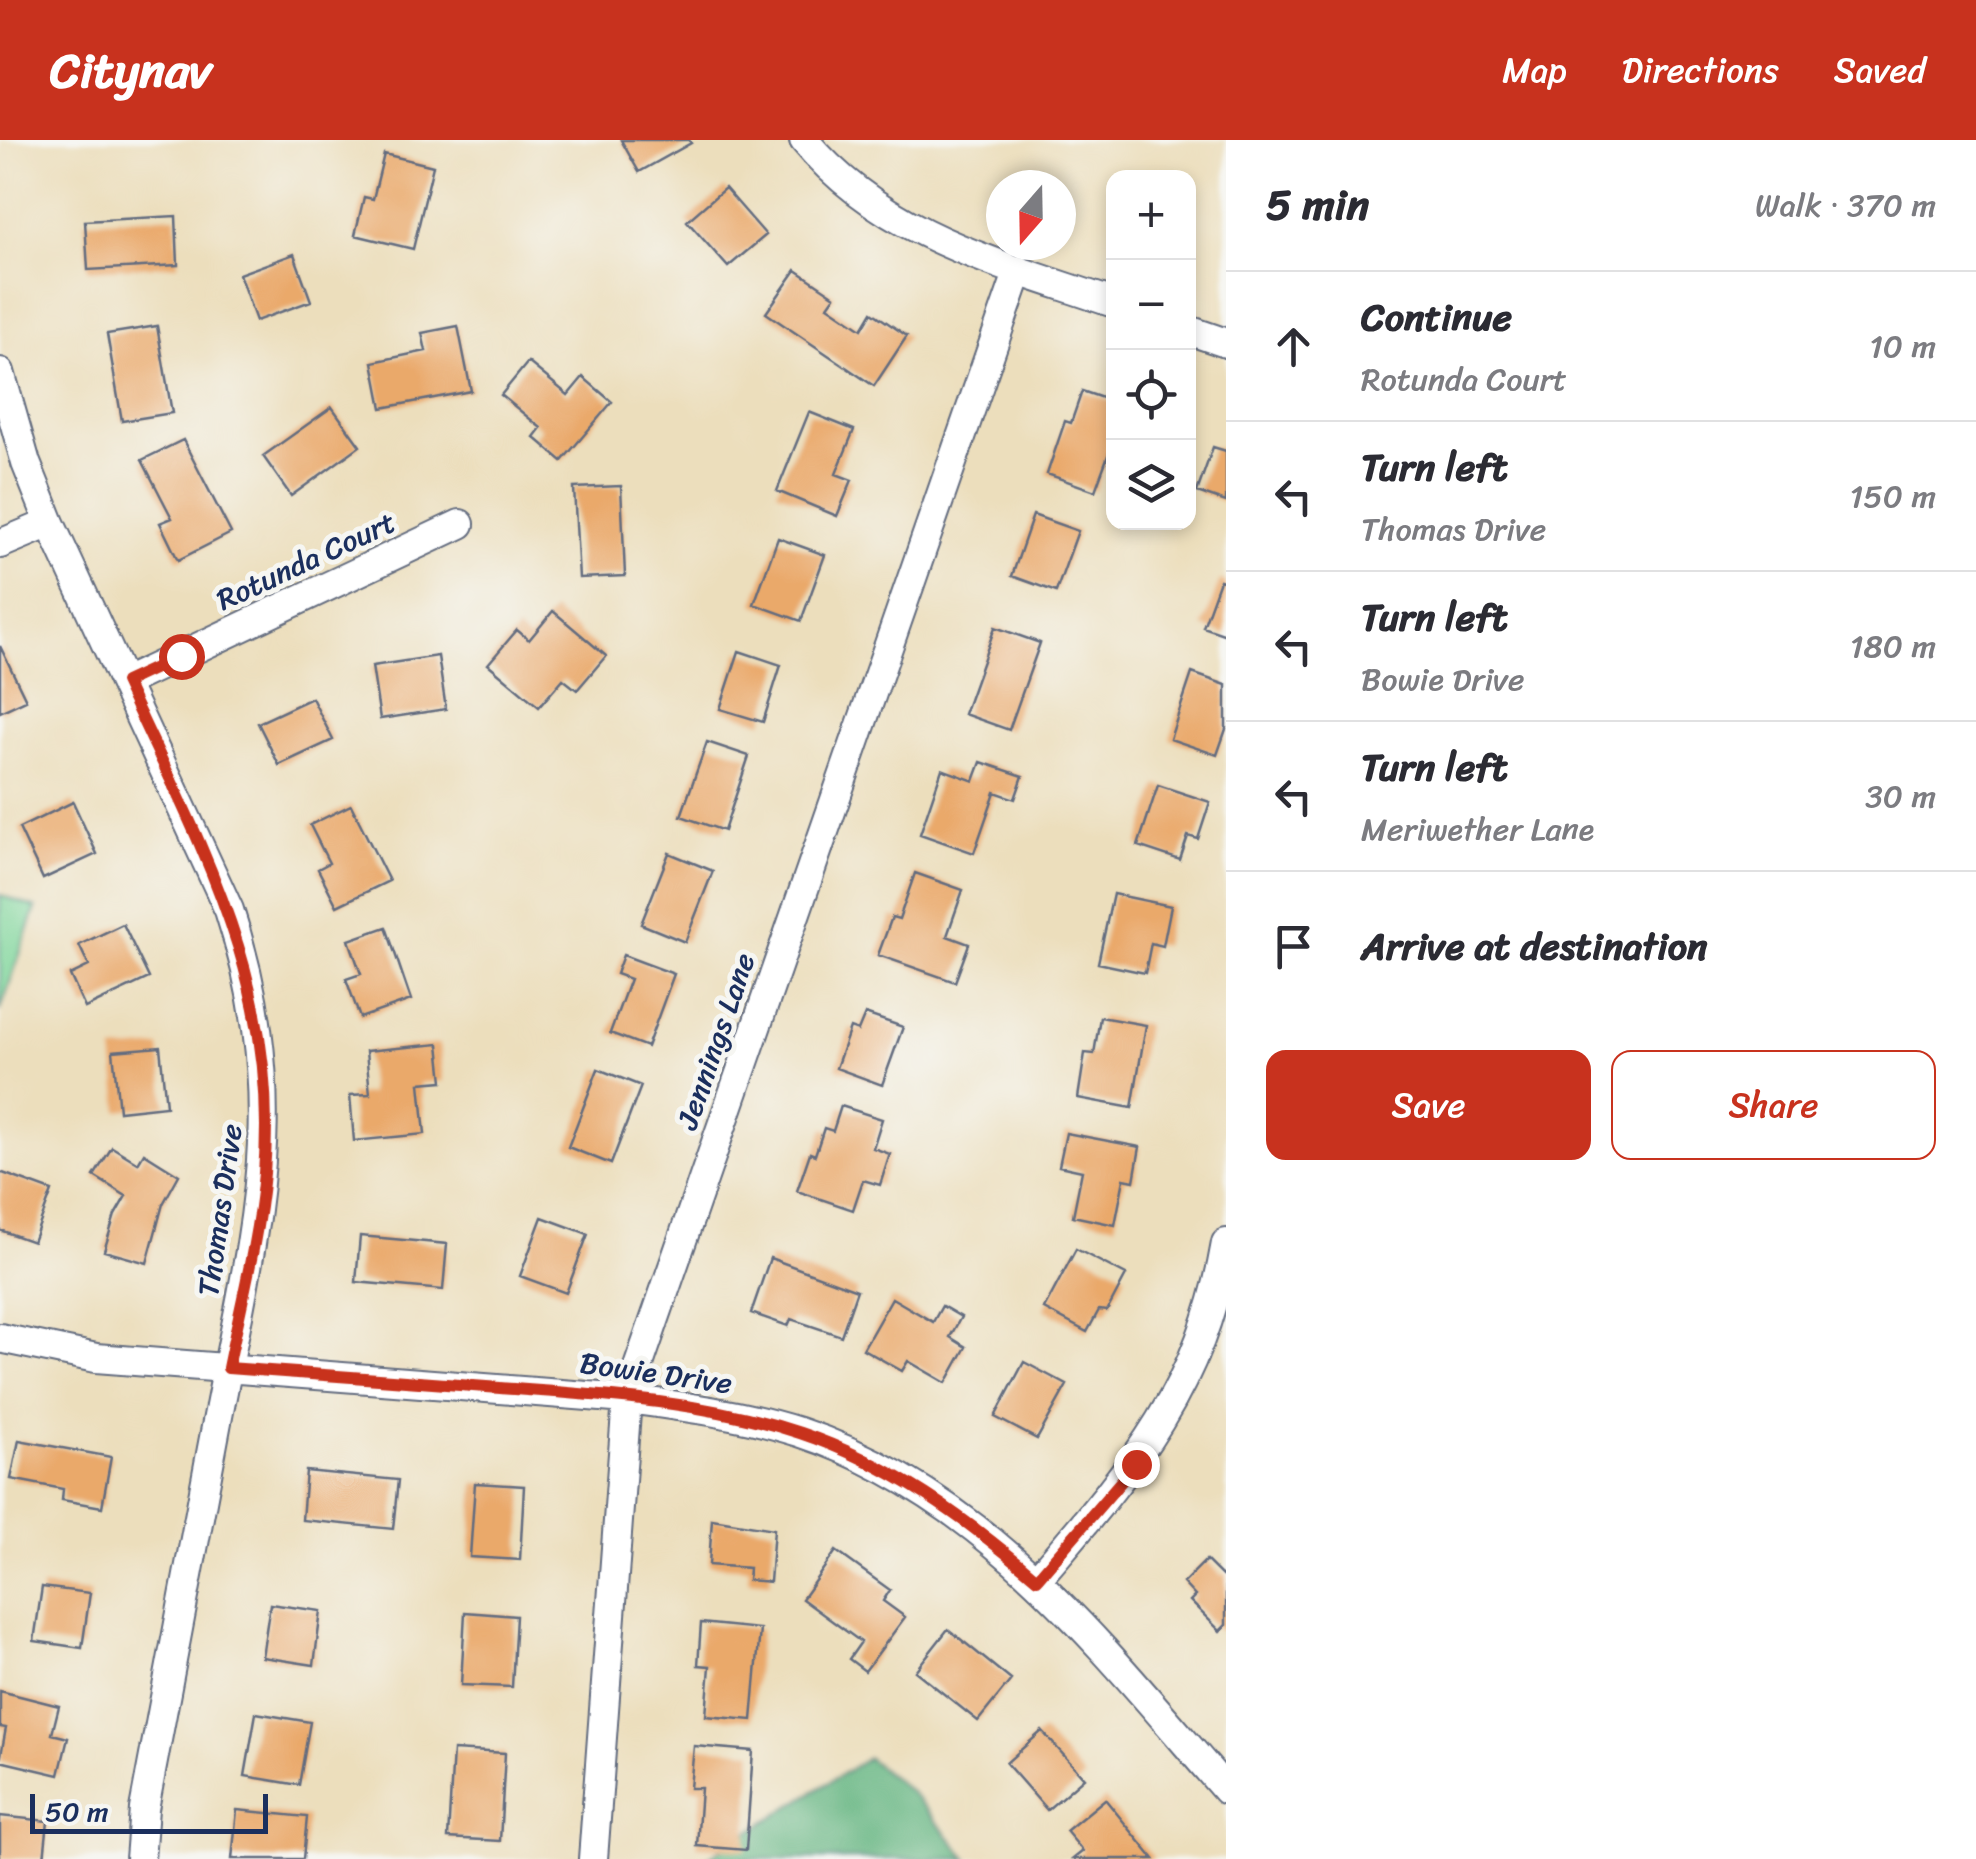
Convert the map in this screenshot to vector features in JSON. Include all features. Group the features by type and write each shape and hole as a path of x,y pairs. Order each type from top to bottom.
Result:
{"street":[{"path":"804,140 860,197 902,224 1106,301"},
{"name":"Jennings Lane","path":"593,1859 627,1400 1019,270"},
{"path":"1196,333 1226,343"},
{"name":"Thomas Drive","path":"0,372 26,463 50,523 229,910 246,963 260,1030 266,1098 264,1172 144,1809 140,1859"},
{"path":"0,544 50,523"},
{"name":"Rotunda Court","path":"125,682 460,524"},
{"path":"1037,1579 1136,1464 1174,1402 1203,1334 1226,1242"},
{"name":"Bowie Drive","path":"0,1338 96,1358 627,1400 712,1410 800,1432 852,1454 956,1512 1037,1579 1226,1790"}],"green space":[{"path":"0,895 36,908 0,1011"},
{"path":"868,1758 913,1794 968,1859 705,1859"}],"building":[{"path":"621,140 689,140 691,143 639,172"},
{"path":"384,154 433,166 413,249 355,235 364,197 373,199"},
{"path":"725,188 766,235 728,267 687,221"},
{"path":"176,216 178,265 88,270 85,221"},
{"path":"294,254 311,301 256,321 239,274"},
{"path":"796,270 835,296 828,306 862,329 872,312 907,336 874,386 766,313"},
{"path":"157,326 172,413 122,421 107,334"},
{"path":"458,326 471,391 382,408 373,362 426,351 422,333"},
{"path":"528,362 568,395 583,377 612,402 562,461 534,437 541,428 501,395"},
{"path":"1082,391 1106,399 1106,461 1095,491 1047,474 1065,421 1071,423"},
{"path":"332,407 360,446 291,496 263,456"},
{"path":"809,412 854,430 836,474 852,480 837,516 777,491"},
{"path":"183,440 231,533 178,560 160,523 172,518 142,460"},
{"path":"1213,447 1226,451 1226,502 1197,492"},
{"path":"621,486 625,576 579,578 574,488"},
{"path":"1033,515 1078,531 1056,592 1012,576"},
{"path":"778,538 825,555 801,621 754,604"},
{"path":"1220,580 1226,582 1226,635 1203,627"},
{"path":"553,611 606,656 577,690 563,679 539,707 488,664 517,630 529,640"},
{"path":"995,627 1040,643 1009,730 964,714"},
{"path":"0,646 26,700 0,712"},
{"path":"739,651 781,665 763,722 720,709"},
{"path":"438,656 446,709 380,719 372,666"},
{"path":"1192,673 1226,685 1226,729 1217,755 1170,739"},
{"path":"312,698 333,740 279,765 258,723"},
{"path":"707,742 749,756 724,831 681,816"},
{"path":"981,762 1023,776 1015,799 995,792 974,853 920,834 942,769 974,781"},
{"path":"1158,785 1210,802 1198,839 1188,836 1180,860 1138,846"},
{"path":"73,802 97,854 43,879 19,828"},
{"path":"351,805 389,881 337,906 318,869 329,863 310,825"},
{"path":"669,853 713,871 685,942 641,924"},
{"path":"915,873 963,890 947,936 969,944 955,982 878,955 892,917 899,919"},
{"path":"1113,894 1171,906 1163,946 1151,943 1145,973 1098,963"},
{"path":"123,924 149,978 85,1008 70,975 89,966 79,945"},
{"path":"386,927 411,1000 360,1018 346,979 361,974 349,940"},
{"path":"623,955 674,974 647,1047 610,1033 630,979 616,974"},
{"path":"865,1014 903,1027 882,1085 836,1068 850,1028 858,1031"},
{"path":"1100,1017 1146,1025 1132,1108 1078,1098 1085,1053 1094,1054"},
{"path":"439,1044 443,1081 420,1083 425,1134 354,1141 350,1095 370,1094 366,1051"},
{"path":"160,1047 166,1106 119,1111 113,1051"},
{"path":"598,1069 641,1086 611,1164 568,1147"},
{"path":"841,1106 882,1119 873,1148 890,1154 880,1185 863,1180 853,1210 797,1191 810,1153 815,1155 824,1128 833,1131"},
{"path":"1066,1133 1140,1147 1134,1181 1124,1179 1115,1225 1073,1216 1082,1171 1059,1166"},
{"path":"112,1147 138,1163 144,1153 179,1175 163,1204 147,1263 104,1251 115,1215 126,1196 94,1176"},
{"path":"0,1172 52,1191 33,1242 0,1230"},
{"path":"542,1217 588,1234 566,1293 520,1276"},
{"path":"360,1236 447,1244 443,1290 356,1282"},
{"path":"1076,1249 1126,1275 1107,1311 1099,1310 1087,1332 1044,1309"},
{"path":"770,1258 857,1290 841,1336 791,1319 788,1326 751,1313"},
{"path":"892,1298 933,1322 942,1306 961,1317 950,1337 966,1347 946,1383 908,1361 902,1371 863,1349"},
{"path":"1024,1362 1067,1385 1037,1439 995,1417"},
{"path":"19,1440 111,1457 102,1507 62,1500 63,1489 11,1479"},
{"path":"306,1471 398,1480 393,1529 302,1520"},
{"path":"475,1483 524,1486 520,1560 470,1557"},
{"path":"712,1519 774,1529 770,1582 748,1580 749,1568 709,1565"},
{"path":"836,1551 890,1590 883,1601 905,1617 865,1671 849,1659 861,1642 802,1599"},
{"path":"1206,1560 1222,1576 1226,1572 1226,1625 1220,1631 1190,1601 1195,1596 1183,1583"},
{"path":"42,1587 90,1593 82,1648 34,1641"},
{"path":"270,1604 321,1611 314,1665 262,1657"},
{"path":"465,1612 516,1616 512,1687 461,1685"},
{"path":"701,1623 760,1629 752,1720 706,1716 710,1666 698,1665"},
{"path":"948,1629 1011,1680 978,1721 915,1671"},
{"path":"0,1691 59,1706 52,1734 68,1738 59,1775 0,1761 6,1728 0,1727"},
{"path":"256,1713 310,1722 299,1785 245,1776"},
{"path":"1042,1731 1084,1778 1047,1810 1006,1763"},
{"path":"694,1746 753,1751 746,1850 697,1846 701,1788 690,1788"},
{"path":"453,1750 505,1753 500,1841 448,1838"},
{"path":"1105,1799 1154,1859 1073,1859 1083,1851 1066,1831"},
{"path":"237,1810 307,1817 303,1859 232,1859"},
{"path":"0,1816 48,1821 44,1859 0,1859"}],"route":[{"path":"181,656 125,682 229,910 246,963 260,1030 266,1098 264,1172 228,1368 568,1393 712,1410 800,1432 910,1483 981,1530 1037,1579 1136,1464"}]}
